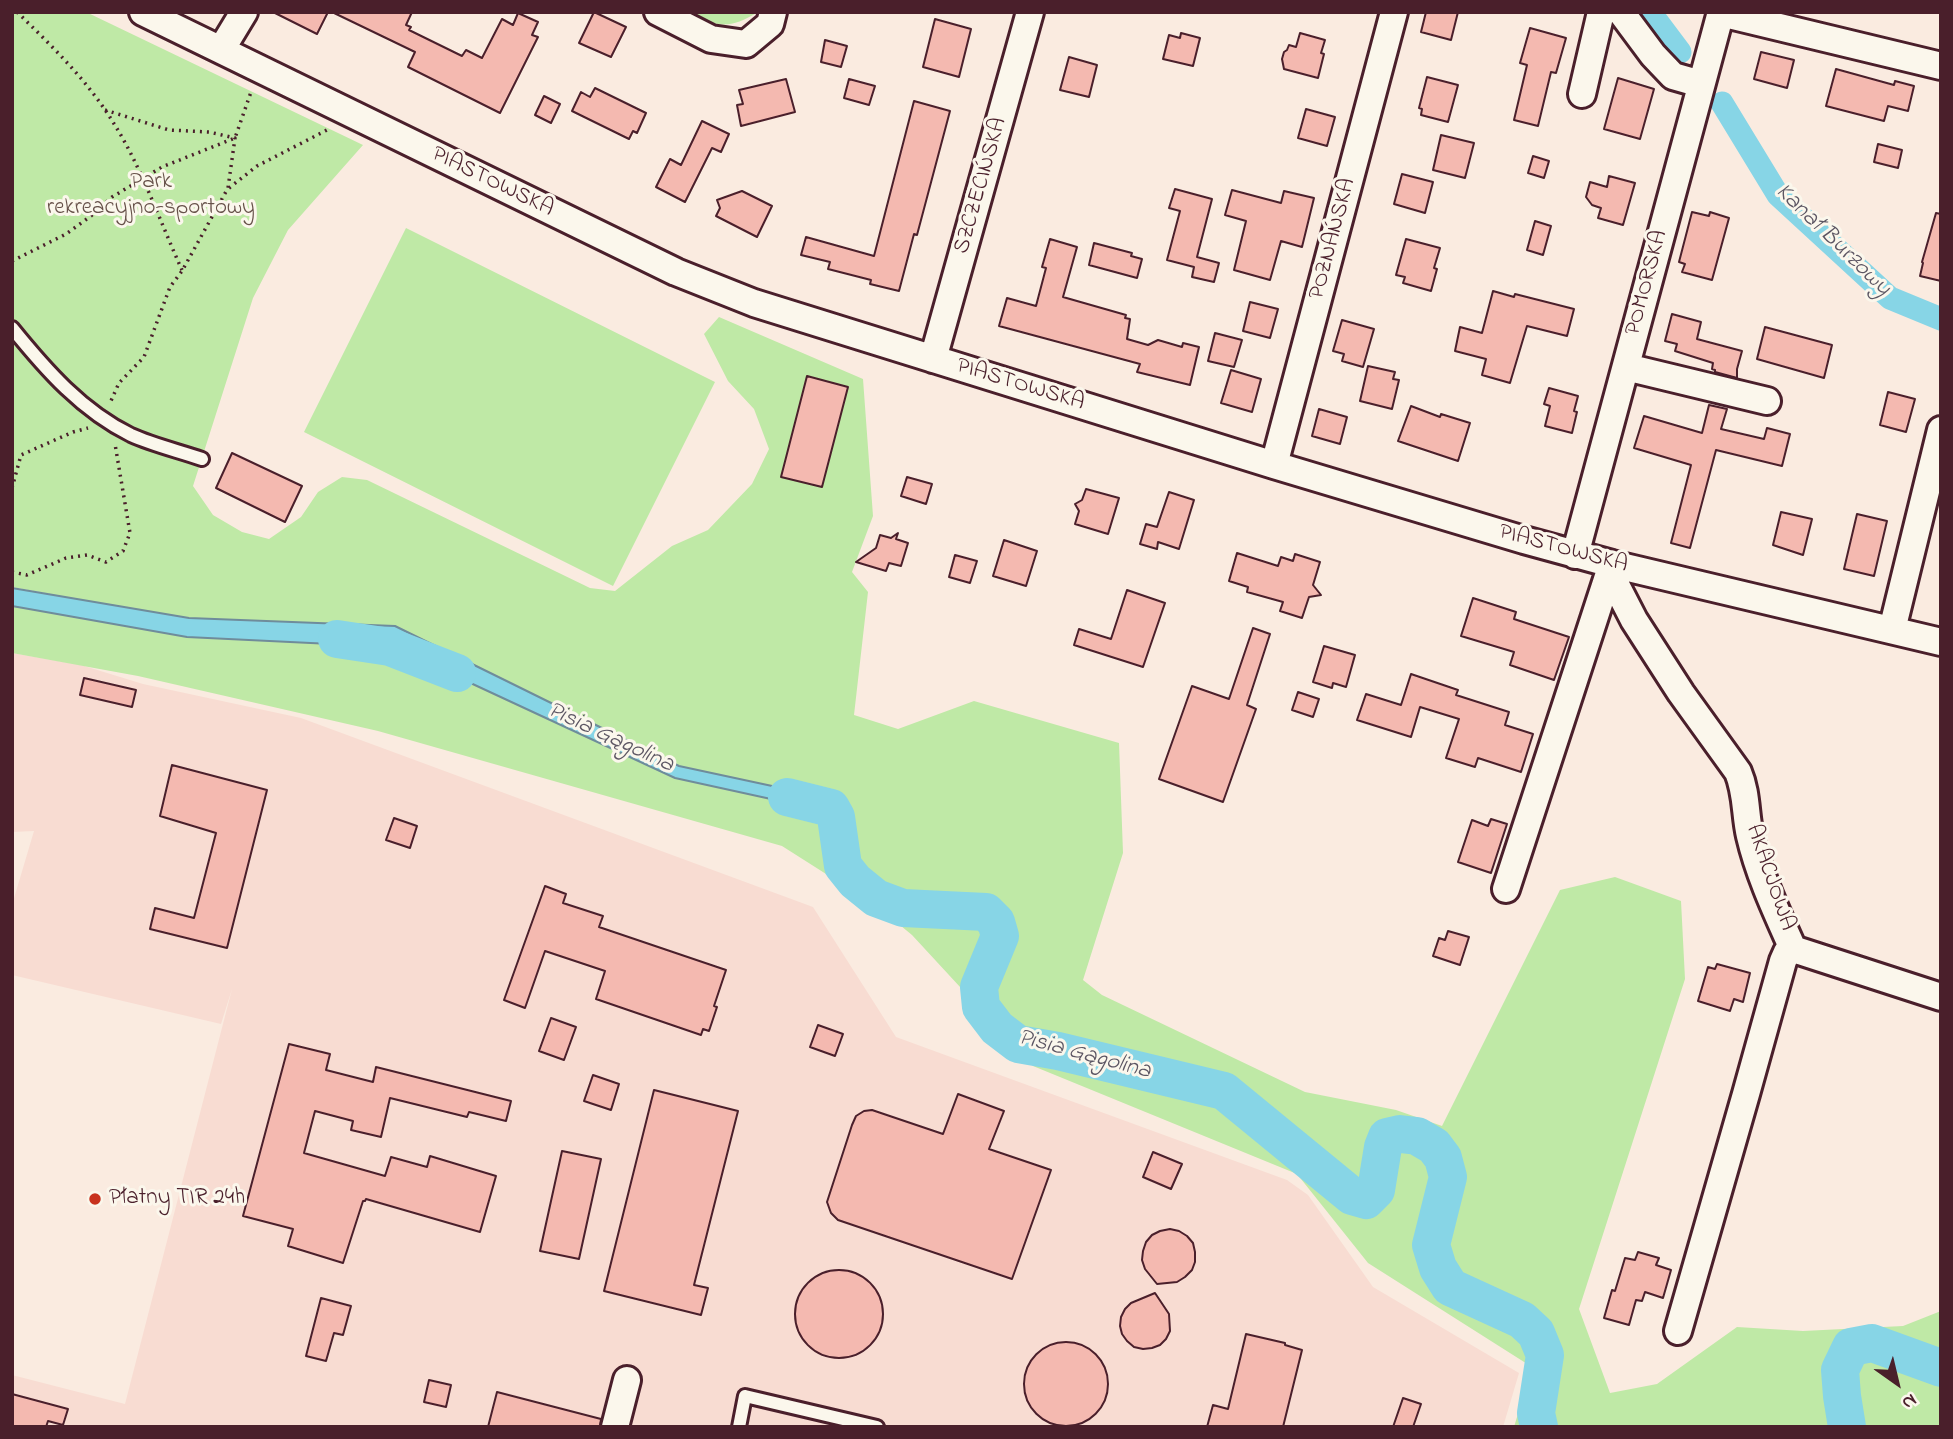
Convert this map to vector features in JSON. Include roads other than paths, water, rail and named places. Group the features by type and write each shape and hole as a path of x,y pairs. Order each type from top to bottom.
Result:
{"street":[{"name":"PIASTOWSKA","path":"143,12 676,272 754,303 1274,465 1575,555 1941,642"},
{"path":"221,50 244,12"},
{"path":"658,12 711,39 746,44 770,24 773,12"},
{"name":"SZCZECIŃSKA","path":"933,359 1030,12"},
{"name":"POZNAŃSKA","path":"1274,465 1394,12"},
{"path":"1582,94 1601,12"},
{"path":"1621,12 1653,55 1673,76 1701,84"},
{"path":"1721,13 1941,66"},
{"name":"POMORSKA","path":"1575,555 1721,13"},
{"path":"1626,367 1767,401"},
{"path":"1892,630 1941,430"},
{"path":"1506,889 1612,564"},
{"name":"AKACJOWA","path":"1612,564 1616,585 1634,620 1681,693 1738,772 1744,786 1750,835 1759,865 1793,949 1941,997"},
{"path":"1678,1331 1783,961 1787,952 1793,949"},
{"path":"615,1427 627,1380"}],"lane":[{"path":"12,328 72,396 108,421 132,435 202,459"},
{"path":"739,1427 745,1396 877,1427"}],"water":[{"path":"12,588 189,618 395,626 679,766 828,798 836,817 780,801 675,778 393,647 187,637 12,606"}],"waterway":[{"name":"Kanał Burzowy","path":"1650,12 1680,52"},
{"name":"Kanał Burzowy","path":"1722,103 1778,195 1890,298 1941,319"},
{"name":"Pisia Gągolina","path":"337,639 390,647 457,673"},
{"name":"Pisia Gągolina","path":"787,797 831,808 836,817 843,866 855,881 876,898 903,908 986,912 996,922 1000,936 979,987 981,1007 997,1028 1018,1044 1224,1091 1352,1196 1366,1200 1376,1190 1387,1137 1400,1134 1417,1136 1434,1146 1443,1158 1448,1177 1431,1245 1438,1268 1450,1287 1522,1320 1536,1333 1545,1355 1536,1413 1539,1427"},
{"name":"Pisia Gągolina","path":"1847,1427 1840,1370 1851,1347 1872,1343 1941,1368"}],"place":[{"name":"Płatny TIR 24h","path":"95,1199"}],"park label":[{"name":"Park rekreacyjno-sportowy","path":"151,196"}]}
